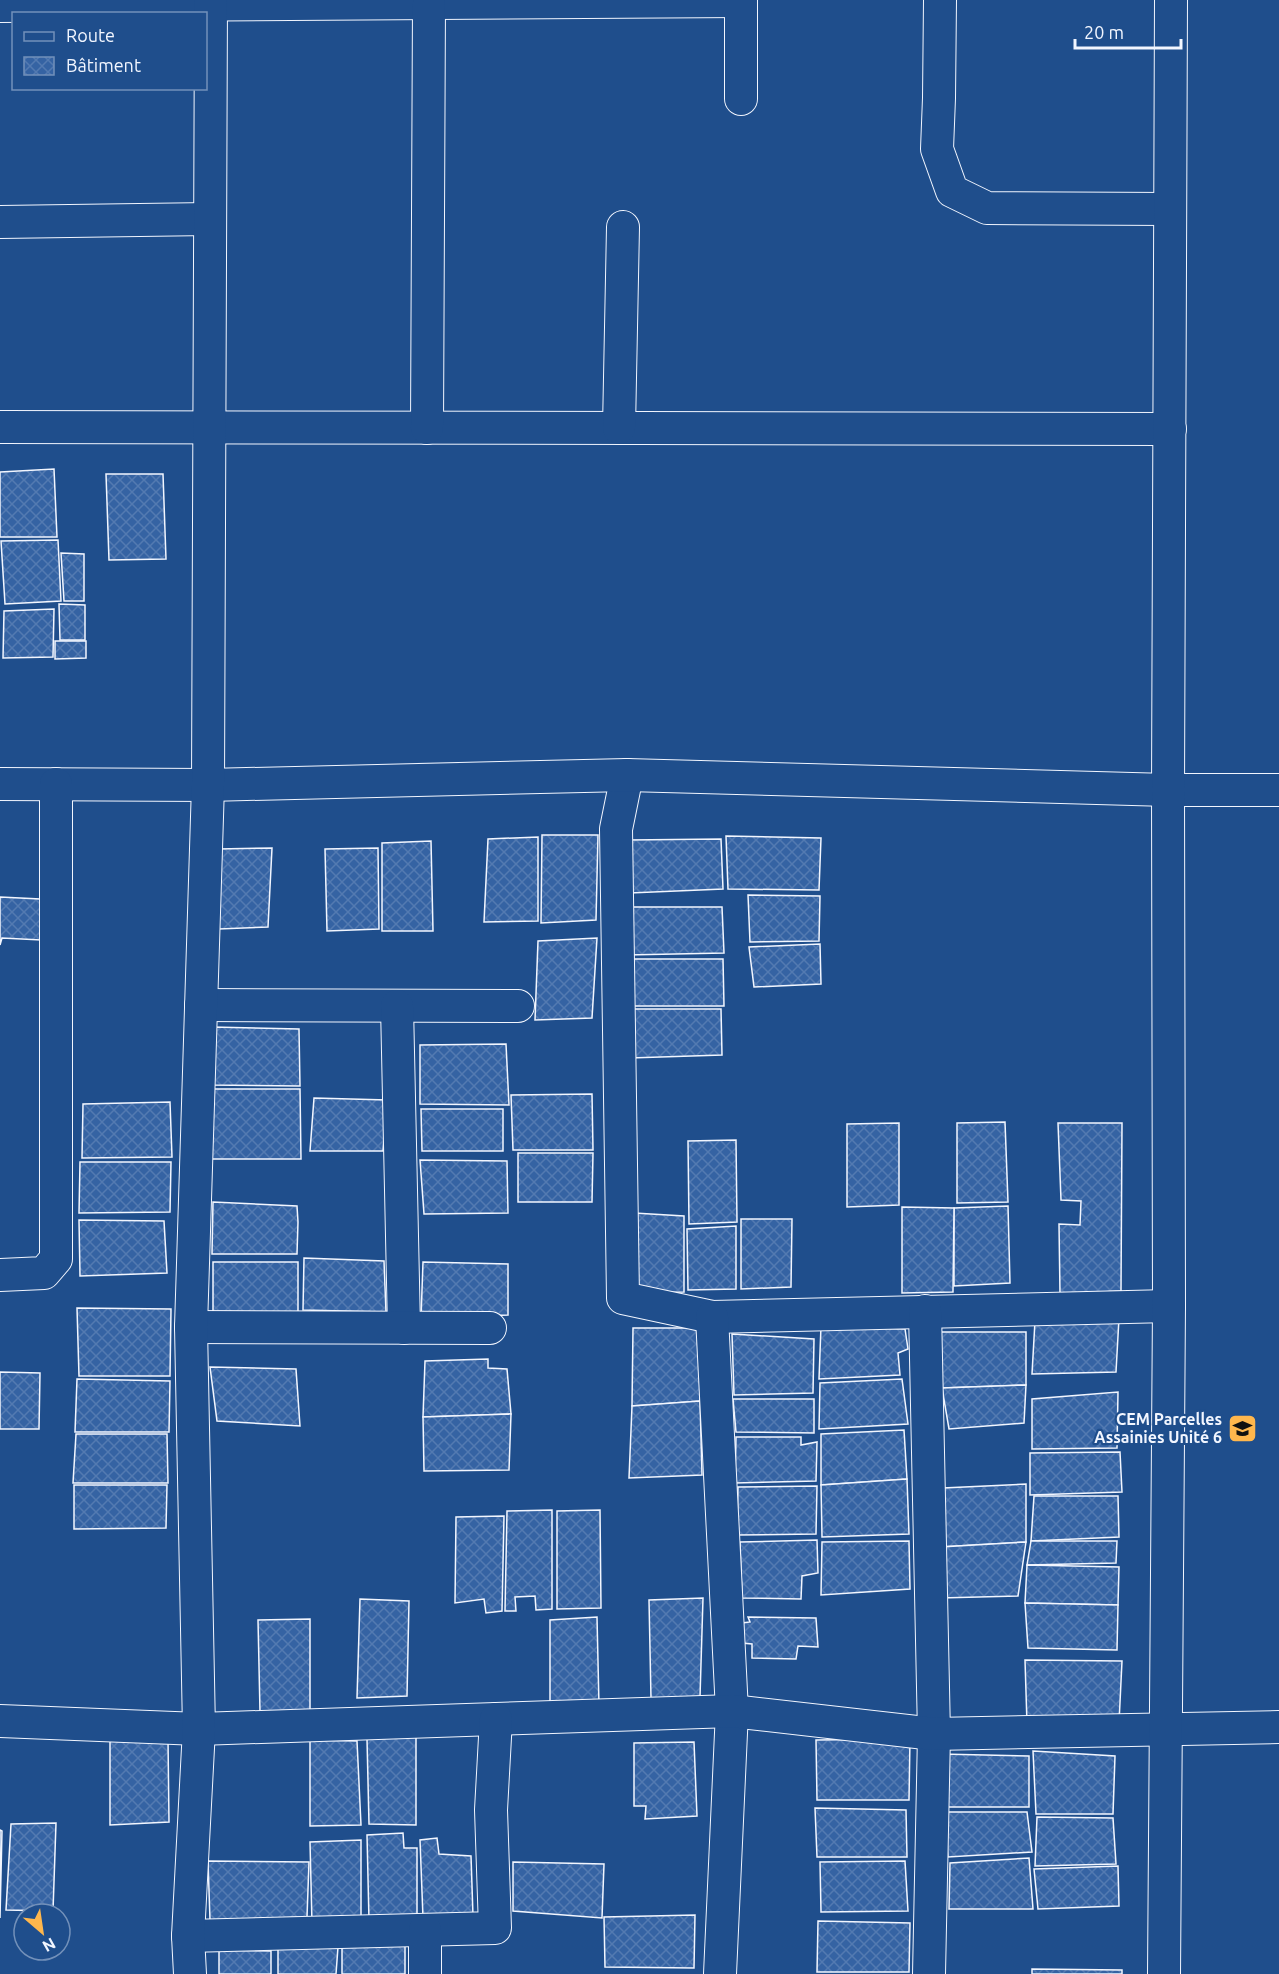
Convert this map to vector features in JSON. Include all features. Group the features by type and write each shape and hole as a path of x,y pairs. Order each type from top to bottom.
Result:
{"street":[{"path":"940,0 937,149 951,191 987,208 1170,209"},
{"path":"1164,1974 1169,1306 1171,0"},
{"path":"0,6 211,2 741,1 741,99"},
{"path":"190,1974 188,1936 199,1729 191,1328 208,785 211,2"},
{"path":"427,428 429,3"},
{"path":"0,222 209,219"},
{"path":"619,428 622,227"},
{"path":"0,427 1170,429"},
{"path":"627,775 616,829 623,1298 712,1317 1169,1306"},
{"path":"0,784 208,785 627,775 1168,790 1279,790"},
{"path":"0,1275 44,1273 57,1259 56,784"},
{"path":"201,1005 519,1006"},
{"path":"397,1006 404,1328"},
{"path":"925,1311 934,1734 929,1974"},
{"path":"712,1317 732,1711 720,1974"},
{"path":"191,1328 490,1328"},
{"path":"0,1721 199,1729 732,1711 934,1734 1279,1727"},
{"path":"188,1936 495,1929 490,1810 496,1719"},
{"path":"425,1930 425,1974"}],"building":[{"path":"54,469 57,537 0,537 0,472"},
{"path":"106,474 163,474 166,559 109,560"},
{"path":"58,540 61,601 5,604 1,541"},
{"path":"61,553 84,554 84,601 64,601"},
{"path":"59,604 85,605 85,640 60,640"},
{"path":"54,609 53,657 3,658 4,611"},
{"path":"55,641 86,641 86,658 55,659"},
{"path":"542,835 598,835 596,920 541,923"},
{"path":"726,836 821,838 819,890 728,889"},
{"path":"538,837 538,921 484,922 488,839"},
{"path":"721,839 723,889 630,893 628,840"},
{"path":"431,841 433,931 382,931 382,843"},
{"path":"272,848 268,927 219,929 218,849"},
{"path":"378,848 379,929 327,931 325,849"},
{"path":"748,895 820,896 819,941 750,942"},
{"path":"0,897 40,899 41,940 2,938 0,945"},
{"path":"625,907 722,907 724,953 626,955"},
{"path":"597,938 592,1018 535,1020 538,941"},
{"path":"820,944 821,984 754,987 749,947"},
{"path":"626,959 723,959 724,1006 629,1006"},
{"path":"628,1009 721,1009 722,1055 630,1058"},
{"path":"211,1027 299,1029 300,1086 210,1085"},
{"path":"506,1044 509,1105 420,1104 420,1045"},
{"path":"213,1089 300,1089 301,1159 210,1159"},
{"path":"592,1094 593,1150 513,1150 511,1095"},
{"path":"314,1098 387,1100 383,1151 310,1151"},
{"path":"170,1102 172,1157 82,1158 83,1104"},
{"path":"421,1109 503,1109 503,1151 422,1151"},
{"path":"1005,1122 1008,1202 957,1203 957,1123"},
{"path":"899,1123 899,1205 847,1207 847,1124"},
{"path":"1058,1123 1122,1123 1121,1291 1060,1294 1059,1224 1080,1225 1081,1201 1061,1200"},
{"path":"736,1140 737,1222 689,1224 688,1141"},
{"path":"518,1153 593,1153 592,1202 518,1202"},
{"path":"420,1160 507,1161 508,1213 424,1214"},
{"path":"80,1162 171,1162 170,1212 79,1213"},
{"path":"213,1202 297,1206 297,1254 212,1254"},
{"path":"1008,1206 1010,1283 954,1286 954,1208"},
{"path":"902,1207 954,1208 953,1292 902,1293"},
{"path":"634,1213 684,1216 684,1292 630,1293"},
{"path":"741,1219 792,1219 791,1287 741,1289"},
{"path":"79,1220 164,1221 167,1273 80,1276"},
{"path":"736,1226 736,1289 688,1290 687,1229"},
{"path":"304,1258 384,1261 386,1312 303,1310"},
{"path":"213,1262 298,1262 298,1313 213,1314"},
{"path":"423,1262 508,1264 508,1315 421,1318"},
{"path":"77,1308 171,1309 170,1376 79,1376"},
{"path":"1119,1318 1116,1372 1032,1374 1035,1321"},
{"path":"821,1326 905,1329 908,1349 898,1353 900,1375 819,1379"},
{"path":"633,1328 699,1328 700,1401 632,1406"},
{"path":"941,1332 1026,1332 1026,1385 942,1388"},
{"path":"732,1334 814,1339 813,1393 734,1395"},
{"path":"488,1359 488,1368 507,1369 511,1414 423,1417 425,1361"},
{"path":"210,1367 296,1369 300,1426 217,1421"},
{"path":"0,1372 40,1373 39,1429 0,1429"},
{"path":"77,1379 170,1381 169,1432 75,1432"},
{"path":"902,1379 908,1424 819,1429 820,1383"},
{"path":"1026,1385 1024,1423 949,1429 942,1388"},
{"path":"1118,1392 1117,1448 1032,1449 1032,1399"},
{"path":"733,1399 814,1399 814,1433 736,1432"},
{"path":"700,1401 702,1475 629,1478 632,1406"},
{"path":"511,1414 509,1470 424,1471 423,1417"},
{"path":"904,1430 907,1479 821,1485 821,1434"},
{"path":"76,1434 167,1434 168,1483 73,1483"},
{"path":"736,1437 801,1437 801,1445 817,1442 816,1481 735,1483"},
{"path":"1120,1452 1122,1492 1030,1495 1030,1453"},
{"path":"907,1479 909,1534 822,1537 821,1485"},
{"path":"1026,1484 1026,1542 940,1547 943,1488"},
{"path":"74,1485 167,1485 166,1528 74,1529"},
{"path":"817,1486 816,1534 737,1535 738,1487"},
{"path":"1034,1496 1118,1496 1119,1537 1031,1541"},
{"path":"552,1510 552,1609 536,1610 535,1596 515,1597 516,1611 505,1611 507,1511"},
{"path":"600,1510 601,1608 557,1609 557,1511"},
{"path":"504,1516 502,1611 486,1613 484,1599 455,1603 456,1517"},
{"path":"817,1540 818,1573 802,1576 801,1599 742,1598 740,1542"},
{"path":"909,1541 910,1589 821,1595 822,1542"},
{"path":"1031,1541 1117,1541 1116,1563 1027,1565"},
{"path":"1026,1542 1018,1596 940,1598 940,1547"},
{"path":"1027,1565 1119,1567 1118,1605 1025,1603"},
{"path":"703,1598 700,1697 651,1699 649,1600"},
{"path":"360,1599 409,1601 407,1696 357,1698"},
{"path":"1025,1603 1118,1605 1117,1650 1028,1648"},
{"path":"597,1617 599,1706 550,1710 550,1620"},
{"path":"748,1617 816,1618 818,1647 798,1646 796,1659 752,1658 752,1644 742,1643 742,1623 750,1622"},
{"path":"310,1619 310,1712 260,1712 258,1620"},
{"path":"1025,1660 1122,1661 1119,1723 1027,1724"},
{"path":"416,1735 416,1825 369,1824 367,1739"},
{"path":"168,1739 169,1822 110,1825 110,1740"},
{"path":"910,1739 909,1800 817,1800 816,1740"},
{"path":"310,1740 357,1741 361,1825 310,1826"},
{"path":"694,1742 697,1816 645,1819 646,1806 634,1806 634,1743"},
{"path":"1033,1751 1115,1756 1113,1814 1036,1814"},
{"path":"940,1754 1029,1756 1029,1807 942,1807"},
{"path":"815,1808 906,1810 907,1857 817,1857"},
{"path":"944,1812 1027,1812 1032,1852 948,1857"},
{"path":"1037,1817 1113,1818 1116,1864 1035,1866"},
{"path":"56,1823 53,1902 12,1902 12,1910 6,1910 11,1824"},
{"path":"0,1830 2,1831 0,1918"},
{"path":"403,1833 404,1848 417,1848 417,1919 369,1921 367,1835"},
{"path":"437,1838 439,1854 471,1856 473,1916 423,1918 420,1840"},
{"path":"361,1840 361,1923 312,1924 310,1842"},
{"path":"1029,1858 1033,1909 949,1909 950,1863"},
{"path":"208,1861 309,1862 307,1917 210,1920"},
{"path":"905,1861 908,1911 821,1912 820,1862"},
{"path":"513,1862 604,1864 602,1918 513,1911"},
{"path":"1118,1866 1119,1906 1038,1909 1034,1869"},
{"path":"695,1915 694,1968 605,1967 604,1917"},
{"path":"818,1921 910,1923 909,1972 817,1972"},
{"path":"342,1942 405,1942 405,1974 342,1974"},
{"path":"338,1947 336,1974 278,1974 278,1948"},
{"path":"219,1950 271,1951 271,1974 219,1974"},
{"path":"1032,1969 1122,1970 1122,1974 1032,1974"}],"place":[{"name":"CEM Parcelles Assainies Unité 6","path":"1243,1428"}]}
